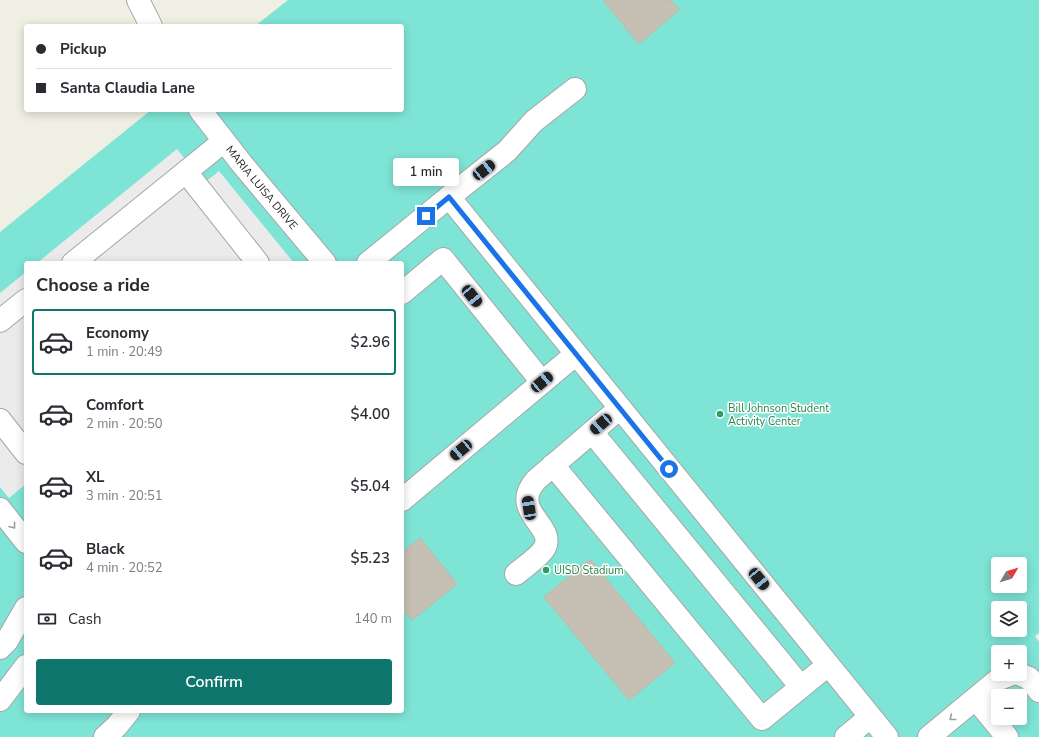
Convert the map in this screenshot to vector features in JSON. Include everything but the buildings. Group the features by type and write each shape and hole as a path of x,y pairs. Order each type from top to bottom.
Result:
{"street":[{"path":"138,0 150,24"},
{"path":"370,261 508,151 534,122 575,89"},
{"name":"MARIA LUISA DRIVE","path":"202,112 242,164 322,261"},
{"path":"75,261 224,141"},
{"path":"186,172 256,261"},
{"path":"449,197 886,737"},
{"path":"404,290 443,259 542,382"},
{"path":"0,321 24,302"},
{"path":"404,498 576,354"},
{"path":"516,574 544,549 546,543 544,532 529,508 527,498 528,491 536,480 620,408"},
{"path":"0,420 24,450"},
{"path":"592,432 801,687"},
{"path":"553,465 762,719 828,665"},
{"path":"0,509 24,539"},
{"path":"0,648 7,641 24,611"},
{"path":"0,700 24,669"},
{"path":"1027,677 1039,691"},
{"path":"929,737 997,681"},
{"path":"976,698 1003,736"},
{"path":"105,737 116,727 127,713"},
{"path":"846,737 870,717"}],"shaded area":[{"name":"Bill Johnson Student Activity Center","path":"288,0 1039,0 1039,633 1035,636 1039,642 1039,737 0,737 0,232 149,112 404,112 404,24 258,24"},
{"path":"177,149 204,183 219,171 292,261 39,261"},
{"path":"24,274 24,486 9,498 0,487 0,293"}],"place":[{"name":"Bill Johnson Student Activity Center","path":"720,414"},
{"name":"UISD Stadium","path":"546,570"}],"route":[{"path":"426,216 449,197 669,469"}]}
